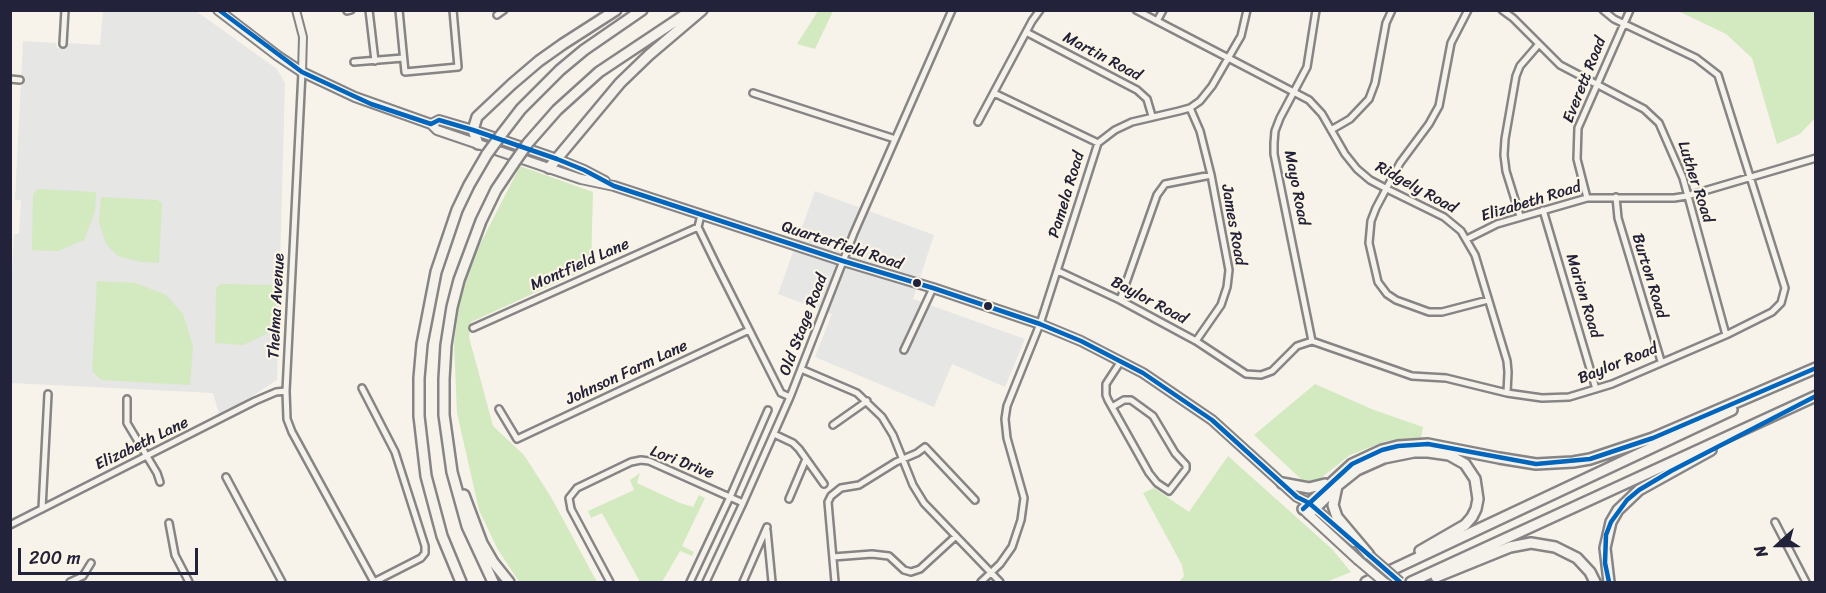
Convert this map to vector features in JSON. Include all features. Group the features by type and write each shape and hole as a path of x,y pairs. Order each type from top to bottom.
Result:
{"highway":[{"path":"478,144 472,130 477,117 512,84 563,44 616,10"},
{"path":"461,582 442,536 426,476 419,416 422,344 435,272 457,210 469,185 487,154 521,109 560,70 584,50 642,10"},
{"path":"493,582 467,526 452,472 444,415 446,345 459,280 481,220 514,163 556,110 599,72 692,10"},
{"path":"549,168 590,117 634,69 702,10"},
{"path":"1309,509 1352,464 1366,456 1398,446 1413,444 1445,447 1499,459 1536,464 1590,459 1653,438 1815,369"},
{"path":"1364,582 1815,369"},
{"path":"444,379 450,434 465,498 482,543 509,582"},
{"path":"1609,582 1605,555 1606,535 1611,522 1627,500 1671,471 1815,396"},
{"path":"1411,582 1803,402"},
{"path":"1282,483 1315,488 1335,483 1370,463 1400,454 1428,452 1449,455 1465,465 1475,479 1478,488 1476,509 1472,517 1465,525 1364,582"},
{"path":"1335,483 1333,505 1337,517 1369,555"},
{"path":"1422,582 1510,546 1531,543 1544,544 1568,553 1584,565 1595,582"}],"main road":[{"name":"Quarterfield Road","path":"218,10 302,72 355,97 431,124 436,130 1040,324 1121,361 1143,372 1212,420 1296,496 1358,560 1384,582"},
{"name":"Quarterfield Road","path":"431,124 439,120 472,130 557,159 614,186"},
{"name":"Quarterfield Road","path":"1309,509 1400,582"}],"street":[{"path":"63,44 65,10"},
{"name":"Thelma Avenue","path":"296,10 303,37 286,414 290,427 374,582"},
{"path":"369,10 375,61"},
{"path":"399,10 405,72 458,67 453,10"},
{"name":"Old Stage Road","path":"706,582 790,397 843,261 952,10"},
{"path":"978,122 1040,10"},
{"name":"Ridgely Road","path":"1136,10 1294,92 1316,106 1345,154 1357,169 1370,180 1453,223 1467,239 1474,255 1507,362 1507,393"},
{"path":"1157,21 1163,10"},
{"path":"1190,108 1206,94 1228,59 1241,36 1247,10"},
{"name":"Mayo Road","path":"1312,341 1275,154 1275,131 1307,67 1316,10"},
{"path":"1331,130 1350,119 1369,99 1375,83 1386,23 1392,10"},
{"path":"1468,10 1451,43 1439,106 1429,124 1400,163 1376,208 1368,235 1374,268 1382,288 1396,300 1429,312 1442,312 1488,300"},
{"name":"Luther Road","path":"1502,10 1560,65 1644,108 1659,123 1683,178 1726,334"},
{"name":"Baylor Road","path":"1058,271 1120,300 1196,341 1239,372 1252,376 1272,371 1297,346 1312,341 1412,376 1446,378 1507,393 1555,399 1596,389 1772,312 1781,303 1785,288 1718,75 1696,58 1623,23 1604,10"},
{"name":"Everett Road","path":"1587,198 1577,159 1578,128 1630,10"},
{"path":"497,15 504,11"},
{"name":"Martin Road","path":"1026,32 1137,90 1147,99 1152,116"},
{"path":"1520,216 1506,171 1505,139 1516,76 1524,60 1539,44"},
{"path":"354,62 403,58"},
{"path":"10,79 20,80"},
{"path":"753,93 895,139"},
{"path":"994,93 1098,143"},
{"name":"Pamela Road","path":"981,582 991,574 1012,547 1021,520 1024,498 1010,452 1005,419 1010,394 1040,324 1098,143 1115,130 1132,122 1190,108"},
{"name":"James Road","path":"1190,108 1200,130 1211,175 1229,270 1227,287 1221,305 1196,341"},
{"name":"Elizabeth Road","path":"1467,239 1485,229 1520,216 1587,198 1687,196 1815,158"},
{"path":"1120,300 1156,195 1165,184 1211,175"},
{"name":"Burton Road","path":"1616,197 1618,218 1661,362"},
{"name":"Marion Road","path":"1543,210 1596,389"},
{"path":"701,214 698,227 781,393 790,397"},
{"name":"Montfield Lane","path":"472,328 698,227"},
{"path":"904,350 933,288"},
{"name":"Johnson Farm Lane","path":"499,409 518,439 749,330"},
{"path":"1112,407 1124,400 1131,400 1153,416 1175,453 1186,465 1186,469 1169,491 1157,483 1149,473 1112,407 1106,395 1106,384 1121,361"},
{"path":"801,369 857,393 882,417 924,503 1000,582"},
{"path":"362,388 395,452 425,546 422,558 374,582"},
{"name":"Elizabeth Lane","path":"10,525 263,397 286,391"},
{"path":"42,509 48,394"},
{"path":"127,399 127,423 157,473 160,483"},
{"path":"833,425 867,401"},
{"path":"690,582 768,410"},
{"path":"774,434 793,443 824,484"},
{"path":"836,582 828,502 831,496 841,488 859,484 925,447 975,500"},
{"path":"789,499 806,459"},
{"name":"Lori Drive","path":"610,582 571,509 569,498 577,488 631,462 641,460 649,461 743,503"},
{"path":"226,477 282,582"},
{"path":"1775,522 1806,582"},
{"path":"169,523 176,555 189,582"},
{"path":"742,582 767,527 772,582"},
{"path":"833,556 872,554 889,556 904,570 911,572 920,569 956,536"},
{"path":"70,582 83,576 91,563"}],"shaded area":[{"path":"103,11 196,11 277,69 285,83 277,380 220,417 213,393 11,383 10,308 14,234 19,234 21,200 15,200 23,41 56,43 57,48 67,48 68,43 100,45"},
{"path":"815,191 934,235 913,299 1025,339 1005,387 952,364 934,407 815,357 832,314 778,294"}],"green space":[{"path":"818,11 833,11 815,49 797,44"},
{"path":"1678,11 1815,11 1815,118 1800,134 1777,144 1752,58 1726,34"},
{"path":"520,166 593,192 591,267 471,322 469,337 493,426 524,455 551,497 597,582 519,582 497,548 479,510 457,413 454,343 460,299 474,256"},
{"path":"38,189 96,192 95,212 84,240 58,251 32,250 33,194"},
{"path":"101,197 158,200 162,204 159,263 141,262 118,256 106,244 99,222"},
{"path":"97,281 136,283 166,295 183,314 193,346 190,385 101,380 92,371"},
{"path":"221,284 278,285 276,314 268,333 243,345 215,343 216,288"},
{"path":"1315,384 1374,410 1423,427 1421,438 1386,441 1350,455 1316,482 1302,480 1254,435"},
{"path":"1228,456 1332,549 1351,572 1326,582 1179,582 1184,576 1182,565 1143,493 1154,488 1189,512"},
{"path":"640,473 637,483 680,503 693,507 699,495 705,498 682,546 694,552 692,556 680,551 662,582 640,582 602,513 591,518 588,511 634,490 630,480"}],"transit line":[{"path":"219,10 302,72 371,104 431,124 439,120 473,130 557,159 614,186 933,288 1040,324 1081,341 1143,373 1212,420 1297,497 1309,503 1400,582"},
{"path":"1303,509 1352,464 1382,450 1398,446 1428,444 1536,464 1590,459 1653,438 1816,368"},
{"path":"1609,582 1605,563 1606,535 1611,522 1627,500 1671,471 1816,396"}]}
